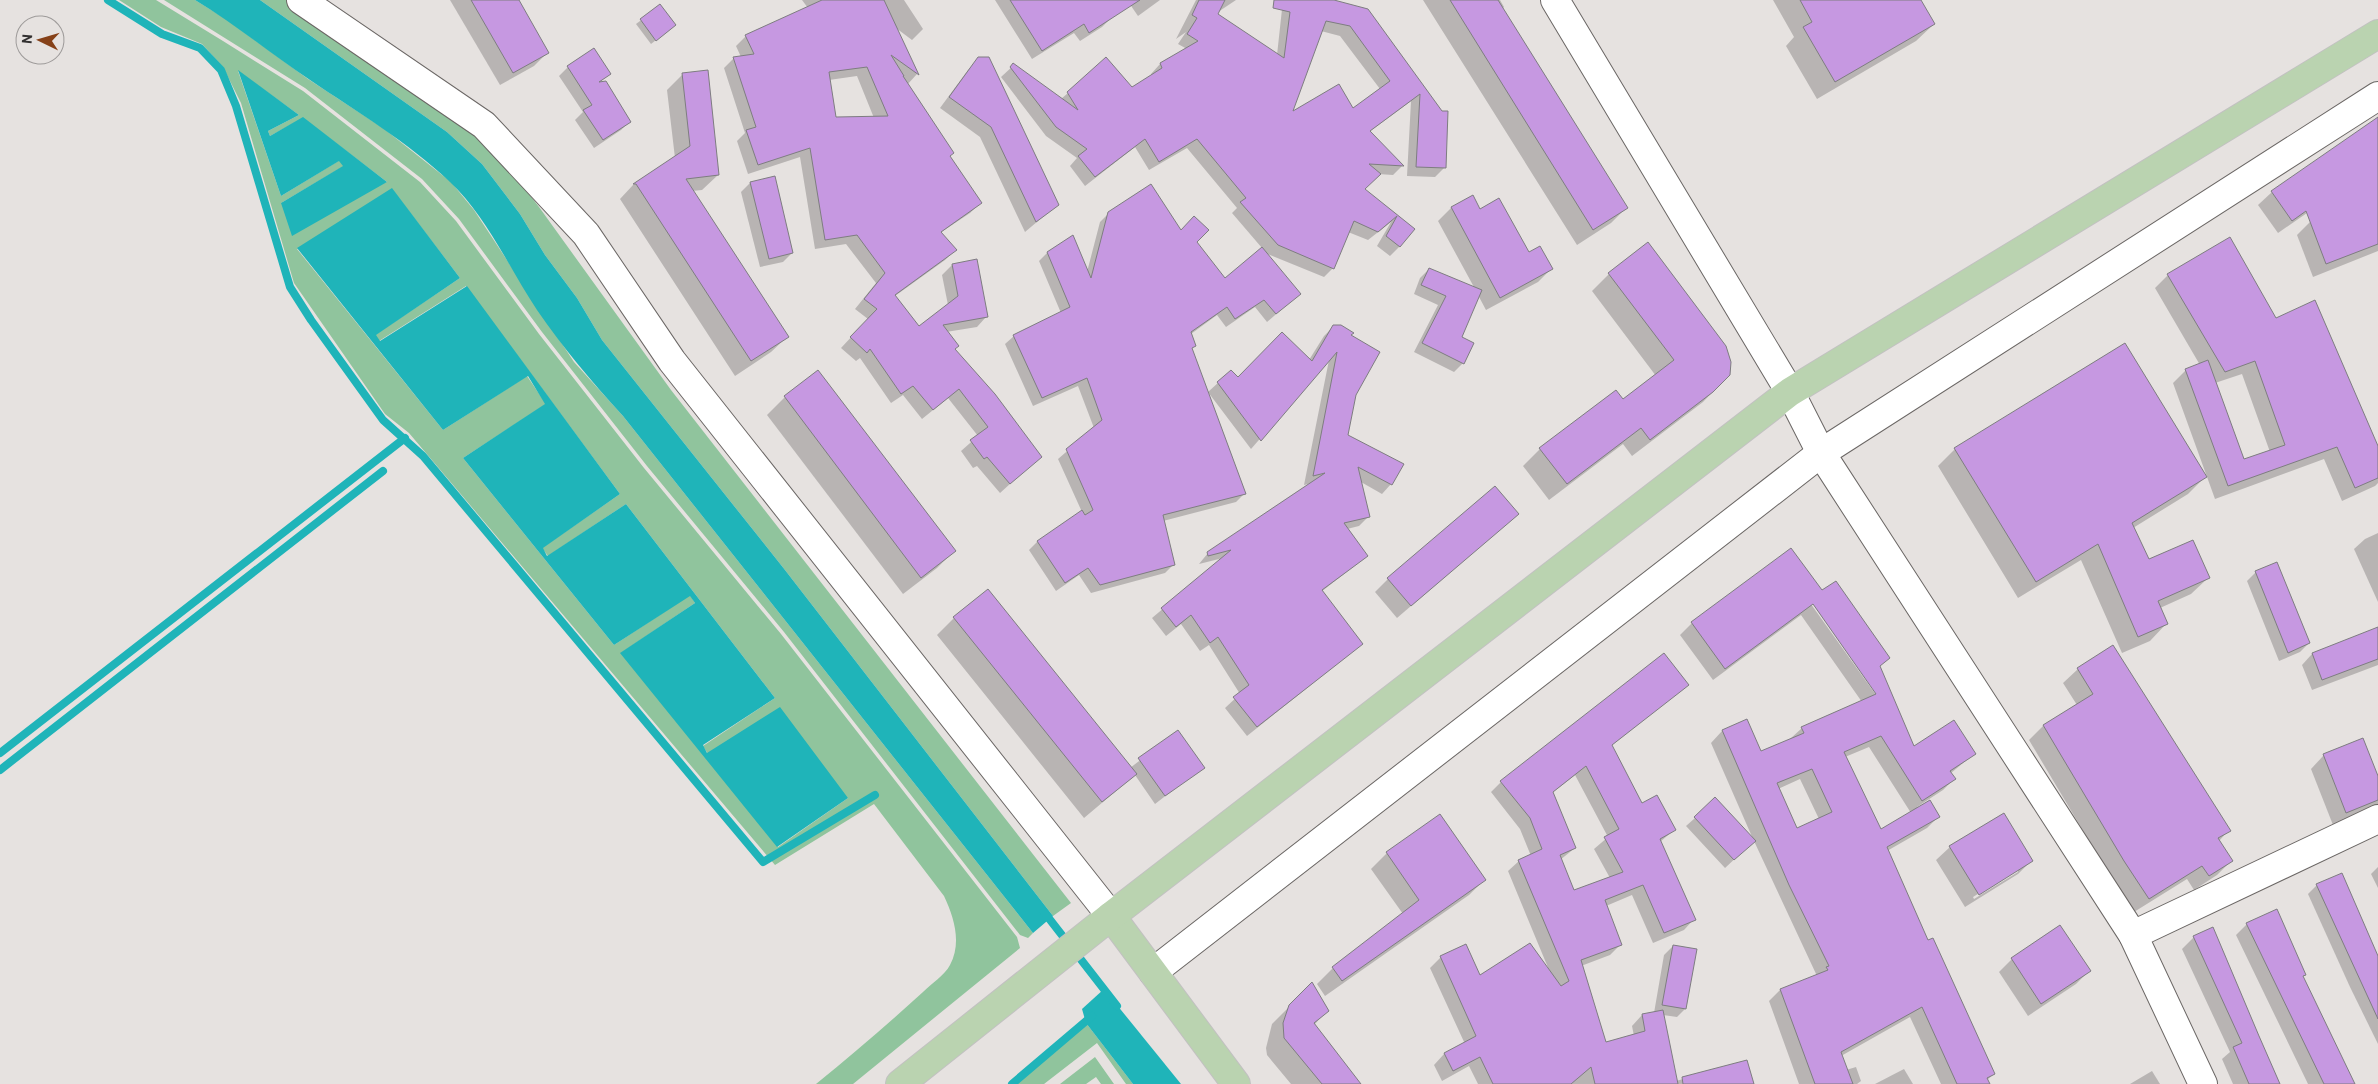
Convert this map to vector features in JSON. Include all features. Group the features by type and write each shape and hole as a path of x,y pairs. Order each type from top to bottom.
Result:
{"main road":[{"path":"900,1084 1101,924 1790,392 2378,34"},
{"path":"1101,924 1153,972 1236,1084"}],"street":[{"path":"301,0 484,125 586,234 672,361 1101,924"},
{"path":"1555,0 1790,392 1821,453 2133,935 2203,1084"},
{"path":"1153,972 1821,453 2378,96"},
{"path":"2133,935 2378,819"}],"green space":[{"path":"119,0 156,0 303,91 420,182 456,221 539,334 644,468 781,634 1017,937 1020,948 853,1084 816,1084 884,1027 948,969 954,957 956,939 951,913 944,896 874,804 775,865 409,433 385,414 294,283 241,103 223,67 202,44 161,27","holes":["238,71 299,115 268,131 270,136 303,118 387,182 281,203 344,166 340,160 281,196","392,189 460,278 375,335 379,341 466,286 620,494 542,548 548,556 626,504 775,698 703,746 708,754 848,798 778,847 621,653 695,603 690,595 614,645 463,458 546,404 527,376 443,430 297,249"]},
{"path":"164,0 195,0 226,19 308,79 383,128 451,182 474,210 574,362 623,416 1033,933 1028,938 1020,935 784,632 647,466 542,332 459,219 422,179 305,88"},
{"path":"260,0 287,0 357,47 493,147 539,207 671,390 1071,903 1053,916 785,570 602,340 577,298 545,255 520,214 482,164 447,132"},
{"path":"1086,1023 1133,1084 1126,1084 1097,1043 1044,1084 1017,1084"},
{"path":"1095,1057 1114,1084 1101,1084 1096,1077 1086,1084 1060,1084"}],"water":[{"path":"195,0 260,0 447,132 482,164 520,214 545,255 577,298 602,340 785,570 1053,916 1033,933 623,416 557,338 537,310 497,243 475,211 450,182 400,141"},
{"path":"238,70 299,115 268,131 270,136 303,117 387,182 292,236 281,203 343,166 339,161 281,196"},
{"path":"392,188 460,278 376,335 380,341 467,286 620,494 543,548 547,556 626,504 775,698 703,745 707,753 780,707 848,798 777,847 620,653 695,603 690,596 614,645 463,458 545,404 528,376 443,430 297,248"},
{"path":"1104,989 1181,1084 1133,1084 1086,1023 1082,1009"}],"building":[{"path":"471,0 519,0 549,53 513,73"},
{"path":"822,0 884,0 919,75 891,55 954,153 950,156 982,203 941,232 957,250 895,295 919,326 958,296 952,264 977,259 988,317 943,325 959,346 955,349 995,394 1042,457 1010,484 987,457 984,459 970,440 988,427 959,389 933,410 913,386 901,394 870,349 867,353 850,337 877,309 864,299 885,273 857,235 825,240 810,148 758,165 746,130 756,127 733,57 754,54 745,35","holes":["867,67 888,116 836,117 829,72"]},
{"path":"1010,0 1140,0 1089,33 1084,24 1042,51"},
{"path":"1199,0 1225,0 1218,14 1284,58 1290,12 1273,8 1274,0 1334,0 1368,9 1442,111 1448,111 1446,168 1416,167 1420,94 1370,131 1404,166 1369,164 1381,174 1365,189 1415,229 1400,247 1386,236 1397,216 1378,232 1354,221 1334,269 1278,245 1240,202 1246,198 1197,139 1159,162 1145,139 1095,177 1078,156 1087,149 1056,127 1010,67 1013,63 1078,110 1067,92 1106,57 1132,87 1162,68 1160,63 1198,41 1187,34 1197,18 1192,15","holes":["1326,21 1350,26 1390,81 1353,108 1339,84 1293,111"]},
{"path":"1450,0 1498,0 1628,208 1593,230"},
{"path":"1800,0 1921,0 1935,24 1835,82 1803,27 1812,22"},
{"path":"660,4 676,25 656,41 640,19"},
{"path":"594,48 611,74 599,82 606,81 631,122 603,140 583,110 592,105 567,66"},
{"path":"978,57 989,57 1059,205 1036,222 991,127 949,97"},
{"path":"708,70 719,175 686,179 789,337 751,361 636,184 633,184 690,146 682,73"},
{"path":"2378,117 2378,244 2326,264 2306,211 2292,221 2271,191"},
{"path":"775,176 793,253 769,259 750,182"},
{"path":"1151,184 1181,230 1194,216 1209,230 1197,242 1225,278 1262,247 1301,294 1276,314 1264,300 1235,319 1227,307 1191,332 1196,346 1192,348 1246,494 1163,515 1175,565 1100,585 1088,568 1065,583 1037,541 1082,510 1085,515 1093,510 1066,449 1102,420 1087,378 1042,398 1013,335 1070,307 1047,252 1073,235 1091,278 1108,212"},
{"path":"1473,195 1480,209 1499,198 1529,252 1540,246 1553,269 1500,298 1451,207"},
{"path":"2230,237 2276,318 2315,300 2378,446 2378,478 2355,488 2337,447 2228,486 2185,369 2208,360 2244,459 2285,445 2255,361 2225,372 2167,274"},
{"path":"1648,242 1726,346 1731,362 1730,375 1713,392 1650,440 1641,428 1567,484 1539,448 1616,390 1623,399 1674,360 1608,273"},
{"path":"1429,268 1482,290 1462,337 1474,343 1464,364 1422,343 1446,296 1421,285"},
{"path":"1333,325 1341,325 1354,333 1351,335 1380,352 1356,395 1348,435 1404,464 1392,485 1358,467 1370,517 1344,523 1368,556 1322,590 1363,644 1257,727 1233,697 1249,685 1218,637 1210,643 1191,615 1176,627 1161,608 1231,550 1208,556 1207,552 1325,473 1313,476 1337,352 1261,441 1217,382 1231,370 1238,377 1282,332 1312,361"},
{"path":"2125,343 2207,477 2132,523 2149,559 2193,540 2210,578 2158,601 2168,624 2138,637 2098,544 2036,582 1954,448"},
{"path":"818,370 956,551 921,578 784,396"},
{"path":"1495,486 1519,514 1411,606 1387,578"},
{"path":"1791,548 1822,590 1836,581 1890,658 1880,666 1914,746 1954,720 1976,754 1950,771 1956,779 1922,801 1881,736 1844,752 1881,829 1930,800 1940,817 1887,847 1928,940 1933,938 1995,1074 1987,1078 1990,1084 1957,1084 1922,1007 1841,1052 1853,1084 1815,1084 1780,989 1828,970 1826,967 1829,966 1789,885 1722,730 1747,719 1761,751 1804,733 1801,727 1876,694 1813,604 1725,669 1691,622","holes":["1812,769 1832,812 1797,828 1777,783"]},
{"path":"2277,562 2310,643 2288,653 2255,571"},
{"path":"988,589 1137,774 1102,802 953,617"},
{"path":"2378,627 2378,659 2322,680 2312,653"},
{"path":"2113,645 2231,831 2218,838 2233,861 2209,876 2202,866 2149,899 2124,861 2043,725 2093,694 2077,668"},
{"path":"1664,653 1689,685 1612,745 1642,803 1657,795 1676,830 1660,839 1696,920 1664,933 1643,885 1605,900 1622,945 1581,960 1606,1042 1645,1031 1642,1014 1663,1010 1678,1084 1595,1084 1591,1067 1571,1084 1493,1084 1480,1057 1453,1071 1444,1053 1476,1036 1440,956 1466,944 1480,975 1530,943 1561,986 1569,981 1518,860 1542,849 1530,818 1500,781","holes":["1586,766 1619,829 1604,837 1623,872 1574,890 1560,855 1576,848 1553,792"]},
{"path":"1178,730 1205,768 1165,796 1138,758"},
{"path":"2363,738 2378,776 2378,800 2346,813 2323,754"},
{"path":"1715,797 1756,841 1734,860 1694,817"},
{"path":"2004,813 2033,861 1979,895 1949,846"},
{"path":"1440,814 1486,880 1342,981 1332,967 1419,900 1386,852"},
{"path":"2342,873 2378,956 2378,1019 2316,884"},
{"path":"2277,909 2306,975 2303,976 2355,1084 2324,1084 2246,923"},
{"path":"2060,925 2091,971 2041,1004 2011,958"},
{"path":"2213,927 2280,1084 2249,1084 2233,1047 2242,1043 2193,936"},
{"path":"1673,945 1697,949 1686,1009 1662,1005"},
{"path":"1312,982 1329,1011 1314,1023 1361,1084 1322,1084 1284,1038 1283,1023 1289,1005"},
{"path":"1747,1060 1754,1084 1683,1084 1682,1077"}],"waterway":[{"path":"108,0 162,34 200,48 221,70 236,106 290,287 311,320 383,420 423,456 763,862 875,795"},
{"path":"0,753 405,438"},
{"path":"0,770 383,471"},
{"path":"1044,912 1117,1006"},
{"path":"1012,1084 1092,1016"}]}
